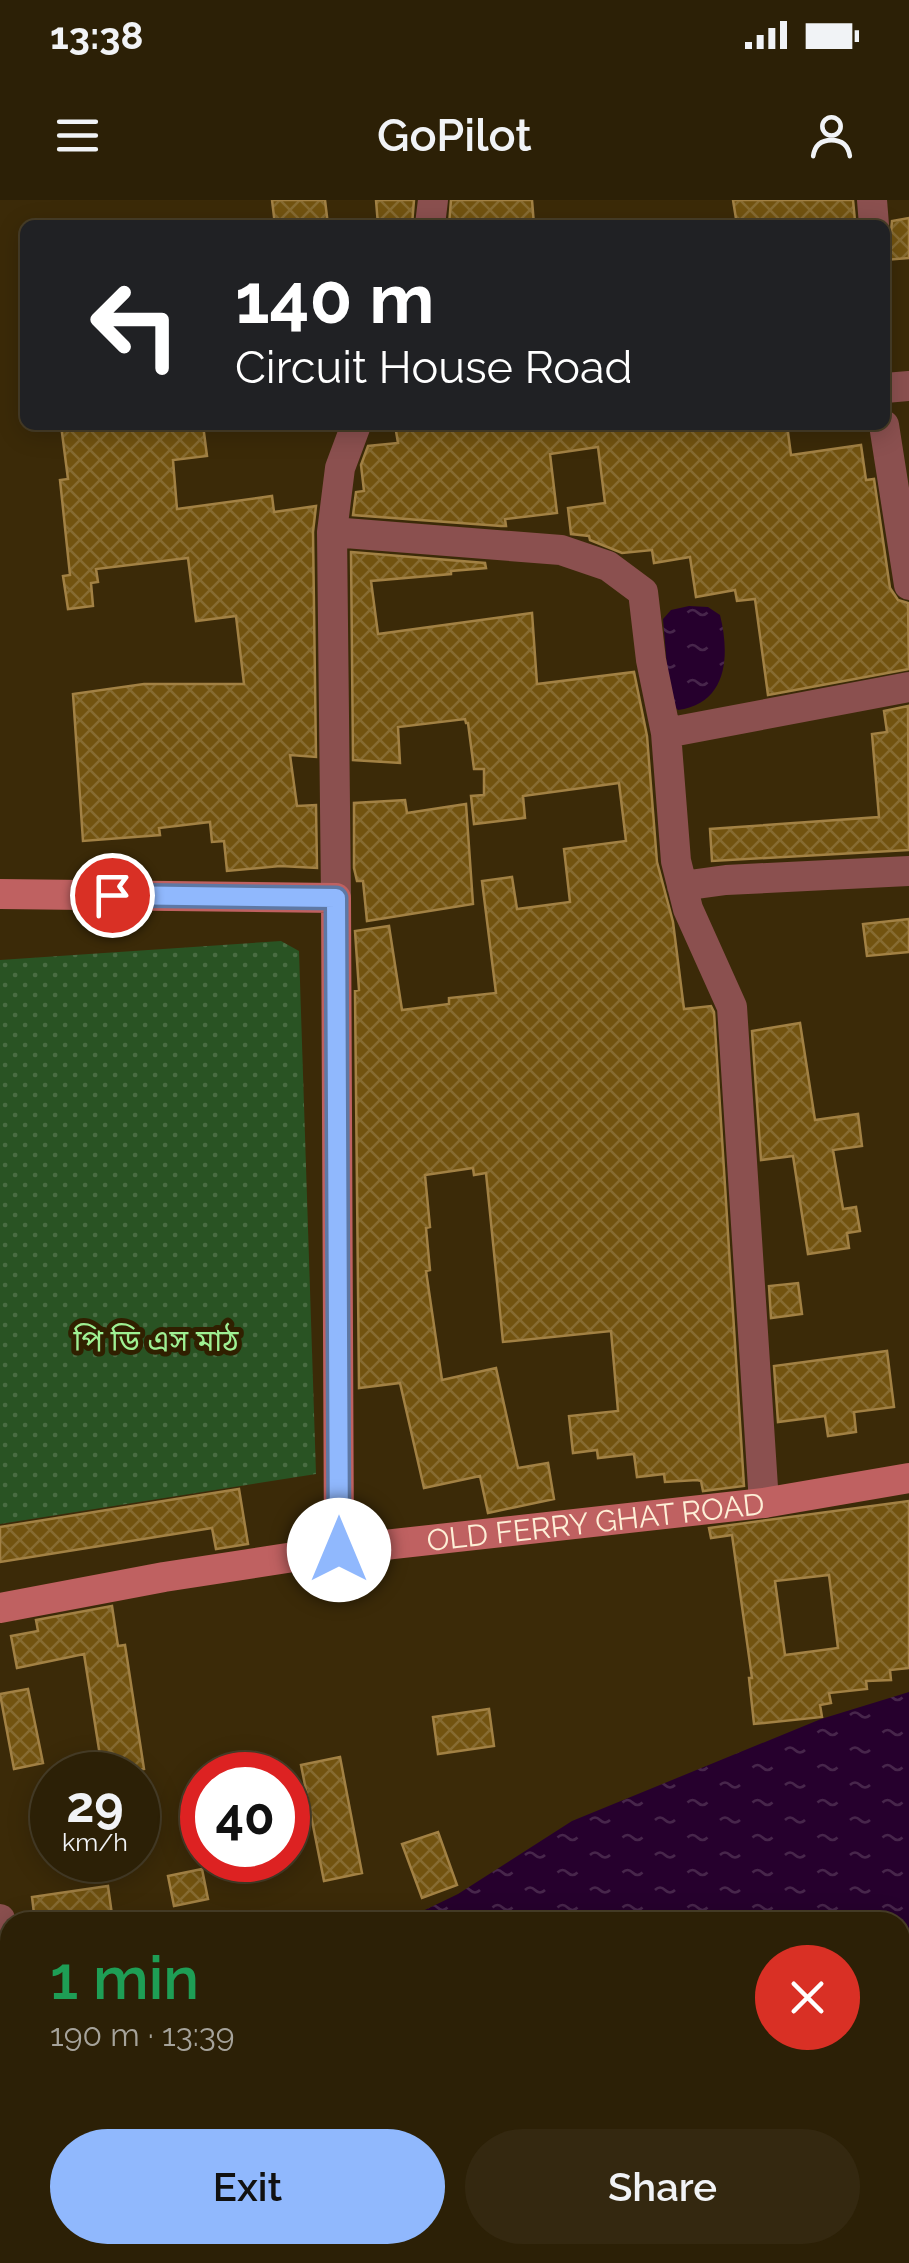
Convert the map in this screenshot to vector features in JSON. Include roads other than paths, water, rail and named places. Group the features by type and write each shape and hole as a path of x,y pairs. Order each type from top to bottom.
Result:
{"street":[{"path":"339,1550 332,532 340,468 354,430"},
{"path":"885,430 909,584"},
{"path":"332,532 561,550 608,566 644,592 666,733 676,861 688,909 732,1007 764,1503"},
{"path":"666,733 909,687"},
{"path":"682,886 726,880 909,872"},
{"path":"0,894 336,898"},
{"name":"OLD FERRY GHAT ROAD","path":"0,1608 339,1550 764,1503 909,1478"}],"water":[{"path":"708,607 720,615 724,661 716,687 707,698 678,710 670,703 663,619 671,610"},
{"path":"909,1692 909,1912 421,1912 458,1894 572,1821 821,1719"}],"park label":[{"name":"পি ডি এস মাঠ","path":"156,1340"}]}
